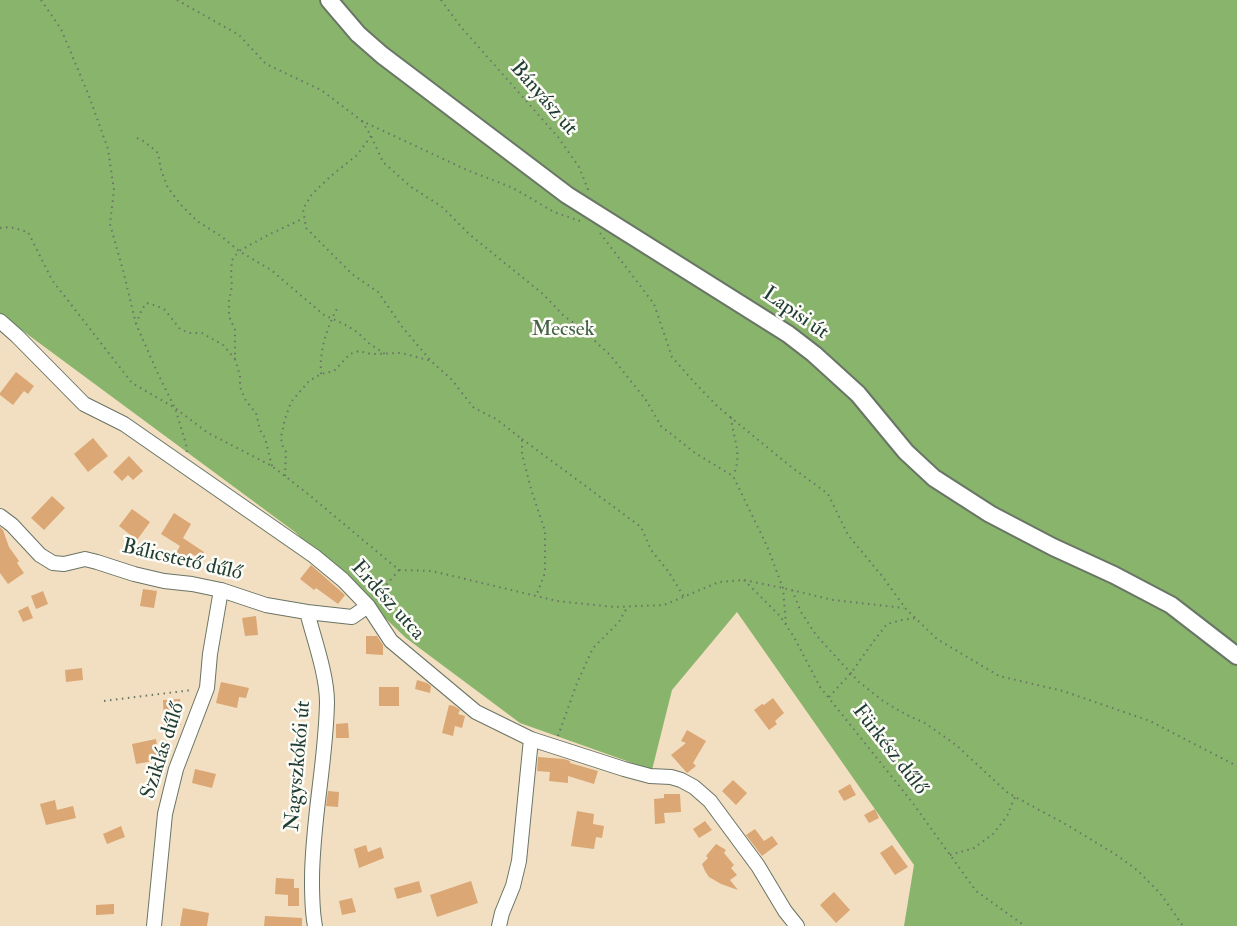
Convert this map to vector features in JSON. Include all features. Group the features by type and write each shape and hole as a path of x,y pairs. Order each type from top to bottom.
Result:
{"street":[{"name":"Lapisi út","path":"329,0 358,34 381,55 567,195 591,221 788,334 814,354 858,394 906,452 934,478 990,514 1171,605 1237,656"},
{"name":"Erdész utca","path":"0,321 84,404 124,424 314,556 343,580 368,606 391,641 476,712 531,739 624,770 650,776 671,777 694,787 710,801 758,866 785,911 797,926"},
{"name":"Bálicstető dűlő","path":"0,516 12,525 40,555 53,563 64,564 85,560 97,562 134,574 221,590 266,605 307,612 352,617 368,606"},
{"name":"Sziklás dűlő","path":"154,926 165,814 176,769 207,688 210,654 221,590"},
{"name":"Nagyszkókói út","path":"307,612 324,676 327,699 323,764 313,843 312,912 315,926"},
{"path":"499,926 519,861 531,739"}],"path":[{"path":"41,0 61,30 108,149 114,190 110,224 136,324 176,408 186,444 189,468"},
{"path":"177,0 240,35 266,64 321,90 362,121 457,166 513,188 554,212 591,221"},
{"name":"Bányász út","path":"441,0 461,27 558,137 579,167 590,195 591,221 654,304 672,357 718,407 828,494 848,536 906,609 937,639 999,676 1063,691 1150,721 1237,766"},
{"path":"362,121 383,162 411,187 441,206 469,234 582,329 610,356 646,400 661,426 695,453 733,476 762,535 783,588 786,625"},
{"path":"371,136 357,155 312,194 303,209 306,228 352,274 378,292 403,328 431,361 451,379 474,408 496,419 641,527 651,550 668,571 684,597"},
{"path":"137,138 158,153 168,188 197,221 239,251 271,270 324,315 357,332 385,354"},
{"path":"272,466 256,413 246,401 240,387 240,376 235,359 235,330 229,316 232,260 239,251 304,218"},
{"path":"0,228 10,227 28,232 52,280 132,383 176,408 208,433 272,466 399,570 432,571 557,601 614,607 664,605 719,582 744,580 833,600 906,609"},
{"path":"136,324 147,303 157,306 165,310 180,329 189,333 202,333 223,345 235,359"},
{"path":"321,374 320,363 331,318 338,307"},
{"path":"285,476 286,452 281,437 285,419 291,402 309,381 334,370 350,354 359,351 371,354 402,353 431,361"},
{"path":"730,417 738,451 738,465 733,476"},
{"path":"522,439 522,454 545,531 545,573 536,596"},
{"path":"368,606 399,570"},
{"name":"Fürkész dűlő","path":"744,580 780,616 794,637 820,687 880,761 976,891 1025,926"},
{"path":"792,590 801,612 816,634 859,682 883,701 925,723 956,745 1008,794 1067,825 1137,870 1160,893 1183,926"},
{"path":"554,745 593,648 619,622 628,606"},
{"path":"828,698 851,673 887,624 916,618"},
{"path":"104,701 207,688"},
{"path":"950,855 974,848 993,834 1007,816 1015,796"}],"green space":[{"name":"Mecsek","path":"0,0 1237,0 1237,926 904,926 914,865 737,612 672,690 652,770 520,723 406,638 295,532 0,314"}],"building":[{"path":"16,372 34,386 28,394 24,391 13,405 0,393"},
{"path":"93,438 108,456 88,472 74,454"},
{"path":"129,456 143,471 133,480 128,475 122,481 113,472"},
{"path":"52,496 65,508 44,530 31,518"},
{"path":"132,509 150,522 137,540 119,526"},
{"path":"174,513 191,524 183,538 204,552 200,559 190,553 184,563 174,557 180,546 161,534"},
{"path":"0,527 24,573 8,584 0,573"},
{"path":"311,565 345,595 338,604 300,579"},
{"path":"143,589 157,591 154,608 140,606"},
{"path":"43,591 48,604 36,609 31,596"},
{"path":"28,606 33,618 23,622 18,611"},
{"path":"256,616 258,635 245,636 242,618"},
{"path":"366,636 377,636 383,645 383,655 366,654"},
{"path":"82,668 83,680 66,682 65,670"},
{"path":"417,680 431,686 430,693 415,689"},
{"path":"221,682 249,688 246,698 239,697 237,708 216,703"},
{"path":"379,687 399,687 399,706 379,706"},
{"path":"773,698 784,713 775,721 777,724 769,730 754,710"},
{"path":"180,699 181,725 164,726 163,700"},
{"path":"449,705 460,710 458,714 465,716 462,728 455,726 453,736 442,733"},
{"path":"348,723 349,738 336,738 336,724"},
{"path":"687,730 706,741 693,763 696,766 687,773 671,755 686,743 681,741"},
{"path":"156,739 159,760 136,764 132,744"},
{"path":"538,757 564,759 598,771 594,784 568,776 568,783 549,781 550,772 537,771"},
{"path":"195,769 216,774 212,788 192,783"},
{"path":"733,780 747,793 736,805 722,791"},
{"path":"850,784 856,795 844,801 838,791"},
{"path":"328,791 339,792 338,807 326,806"},
{"path":"664,794 680,794 681,812 664,813 665,823 655,824 654,799 664,798"},
{"path":"55,800 57,810 73,806 76,818 46,825 40,804"},
{"path":"875,809 879,818 869,823 864,815"},
{"path":"577,811 594,814 593,824 604,826 602,838 596,837 594,849 571,846"},
{"path":"705,821 712,830 699,838 693,829"},
{"path":"121,826 125,837 107,844 103,834"},
{"path":"755,829 764,841 772,836 778,844 762,856 746,835"},
{"path":"716,844 726,850 724,853 734,865 731,868 737,875 730,880 738,890 721,884 709,877 705,871 702,864"},
{"path":"366,845 368,852 381,847 384,858 359,868 354,849"},
{"path":"892,845 908,867 895,875 880,853"},
{"path":"276,878 294,879 294,888 299,888 299,906 288,906 288,895 275,894"},
{"path":"419,881 422,892 397,899 394,888"},
{"path":"471,881 478,903 437,917 430,895"},
{"path":"834,892 850,910 836,923 820,905"},
{"path":"352,898 356,912 342,915 339,901"},
{"path":"114,904 114,914 96,915 96,905"},
{"path":"183,908 209,913 207,926 180,926"},
{"path":"265,916 302,918 302,926 264,926"}]}
